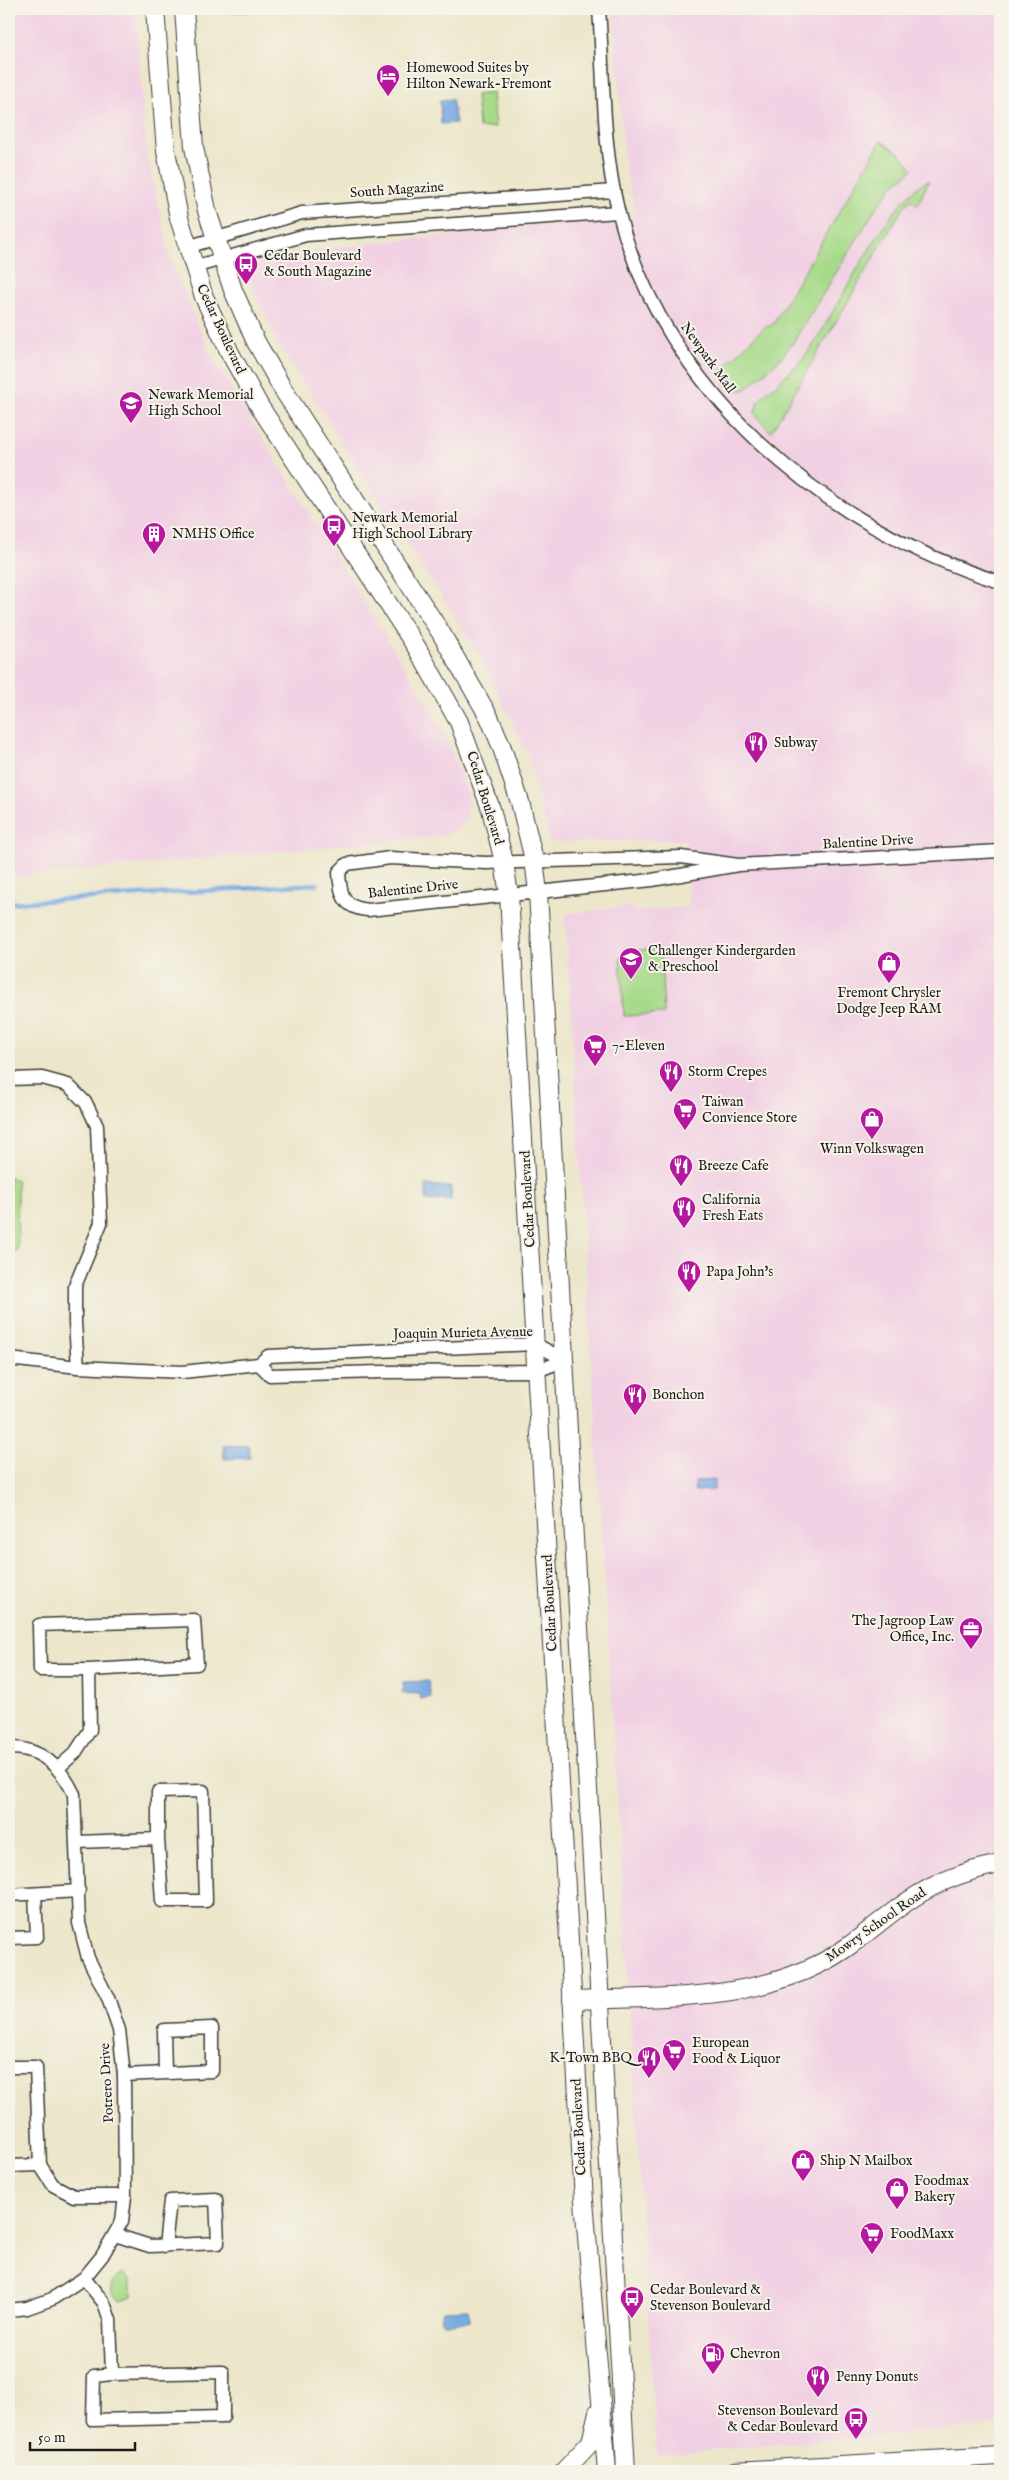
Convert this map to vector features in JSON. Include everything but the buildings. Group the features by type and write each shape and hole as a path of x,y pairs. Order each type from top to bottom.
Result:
{"main road":[{"name":"Cedar Boulevard","path":"155,9 166,150 187,247 216,324 243,378 416,648 459,722 482,781 504,862 509,895 586,2240 607,2471"},
{"name":"Cedar Boulevard","path":"184,9 194,146 215,239 242,312 268,363 474,688 492,724 510,772 534,860 538,892 565,1360 626,2471"},
{"name":"Mowry School Road","path":"572,2000 725,1992 749,1988 800,1974 843,1950 919,1894 964,1873 1000,1864"},
{"path":"564,2471 590,2442 601,2397"},
{"path":"734,2471 1000,2456"}],"street":[{"name":"Newpark Mall","path":"599,9 614,191 618,212 626,241 643,281 672,336 713,393 753,435 804,479 861,518 922,552 953,566 1000,582"},
{"name":"South Magazine","path":"187,247 302,213 614,191"},
{"path":"194,267 278,242 334,231 618,212"},
{"name":"Balentine Drive","path":"738,865 681,857 504,862 390,858 347,864 339,872 340,887 345,900 354,909 368,910 652,880 738,865 1000,851"},
{"path":"9,1079 42,1078 68,1085 86,1103 98,1126 101,1223 75,1286 78,1368"},
{"name":"Joaquin Murieta Avenue","path":"9,1359 78,1368 182,1372 259,1364 268,1356 535,1344 565,1360"},
{"path":"259,1364 270,1375 537,1371 565,1360"},
{"path":"194,1620 197,1664 89,1670 40,1670 39,1625 194,1620"},
{"path":"58,1768 74,1753 90,1730 89,1670"},
{"name":"Potrero Drive","path":"9,1748 33,1751 47,1758 58,1768 74,1794 79,1923 88,1958 108,1998 119,2030 124,2075 125,2196 122,2221 102,2256 84,2278 52,2298 27,2308 9,2310"},
{"path":"203,1791 206,1901 162,1901 158,1839 158,1792 203,1791"},
{"path":"77,1842 158,1839"},
{"path":"9,1895 79,1891"},
{"path":"9,1938 37,1937 35,1894"},
{"path":"124,2075 165,2073 212,2070 212,2028 164,2030 165,2073"},
{"path":"9,2067 36,2067 40,2165 53,2186 74,2196 125,2196"},
{"path":"9,2166 40,2165"},
{"path":"115,2235 150,2246 165,2246 218,2243 216,2199 170,2201 165,2246"},
{"path":"84,2278 104,2303 110,2320 112,2374"},
{"path":"223,2372 224,2417 93,2420 94,2376 112,2374 223,2372"}],"shaded area":[{"name":"Newark Memorial High School","path":"9,9 136,9 146,151 170,258 209,352 422,695 445,736 468,795 469,809 464,824 455,831 442,836 9,877"},
{"path":"613,9 1000,9 1000,2425 656,2455 565,914 626,906 638,912 689,906 686,840 550,842 527,753 479,654 277,342 241,259 635,213 625,167"}],"green space":[{"path":"205,9 344,9 205,13"},
{"path":"492,93 495,127 479,128 476,95"},
{"path":"881,141 899,153 913,169 893,186 878,205 792,344 779,360 745,390 735,390 727,386 724,383 722,369 767,325 769,327 773,324"},
{"path":"929,181 917,206 911,200 904,206 771,432 758,419 755,413 758,401 802,360 816,341 884,227 916,189"},
{"path":"659,949 664,1014 624,1016 620,958 623,958 623,951"},
{"path":"9,1176 17,1181 18,1250 9,1251"},
{"path":"122,2274 131,2281 131,2297 121,2301 112,2293 112,2287 117,2278"}],"water":[{"path":"452,99 456,123 441,124 440,100"},
{"path":"426,1185 451,1187 451,1200 426,1201"},
{"path":"249,1445 250,1458 224,1459 223,1446"},
{"path":"714,1480 714,1490 694,1491 696,1481"},
{"path":"428,1681 431,1697 420,1699 419,1694 402,1693 403,1682"},
{"path":"468,2309 470,2320 468,2322 443,2323 441,2321 443,2310"}],"waterway":[{"path":"9,903 317,884"}],"place":[{"name":"Homewood Suites by Hilton Newark-Fremont","path":"388,97"},
{"name":"Cedar Boulevard & South Magazine","path":"246,285"},
{"name":"Newark Memorial High School","path":"131,424"},
{"name":"Newark Memorial High School Library","path":"334,547"},
{"name":"NMHS Office","path":"154,555"},
{"name":"Subway","path":"756,764"},
{"name":"Challenger Kindergarden & Preschool","path":"631,980"},
{"name":"Fremont Chrysler Dodge Jeep RAM","path":"889,984"},
{"name":"7-Eleven","path":"595,1067"},
{"name":"Storm Crepes","path":"671,1093"},
{"name":"Taiwan Convience Store","path":"685,1131"},
{"name":"Winn Volkswagen","path":"872,1140"},
{"name":"Breeze Cafe","path":"681,1187"},
{"name":"California Fresh Eats","path":"684,1229"},
{"name":"Papa John's","path":"689,1293"},
{"name":"Bonchon","path":"635,1416"},
{"name":"The Jagroop Law Office, Inc.","path":"971,1650"},
{"name":"European Food & Liquor","path":"674,2072"},
{"name":"K-Town BBQ","path":"649,2079"},
{"name":"Ship N Mailbox","path":"803,2182"},
{"name":"Foodmax Bakery","path":"897,2210"},
{"name":"FoodMaxx","path":"872,2255"},
{"name":"Cedar Boulevard & Stevenson Boulevard","path":"632,2319"},
{"name":"Chevron","path":"713,2375"},
{"name":"Penny Donuts","path":"818,2398"},
{"name":"Stevenson Boulevard & Cedar Boulevard","path":"856,2440"}]}
